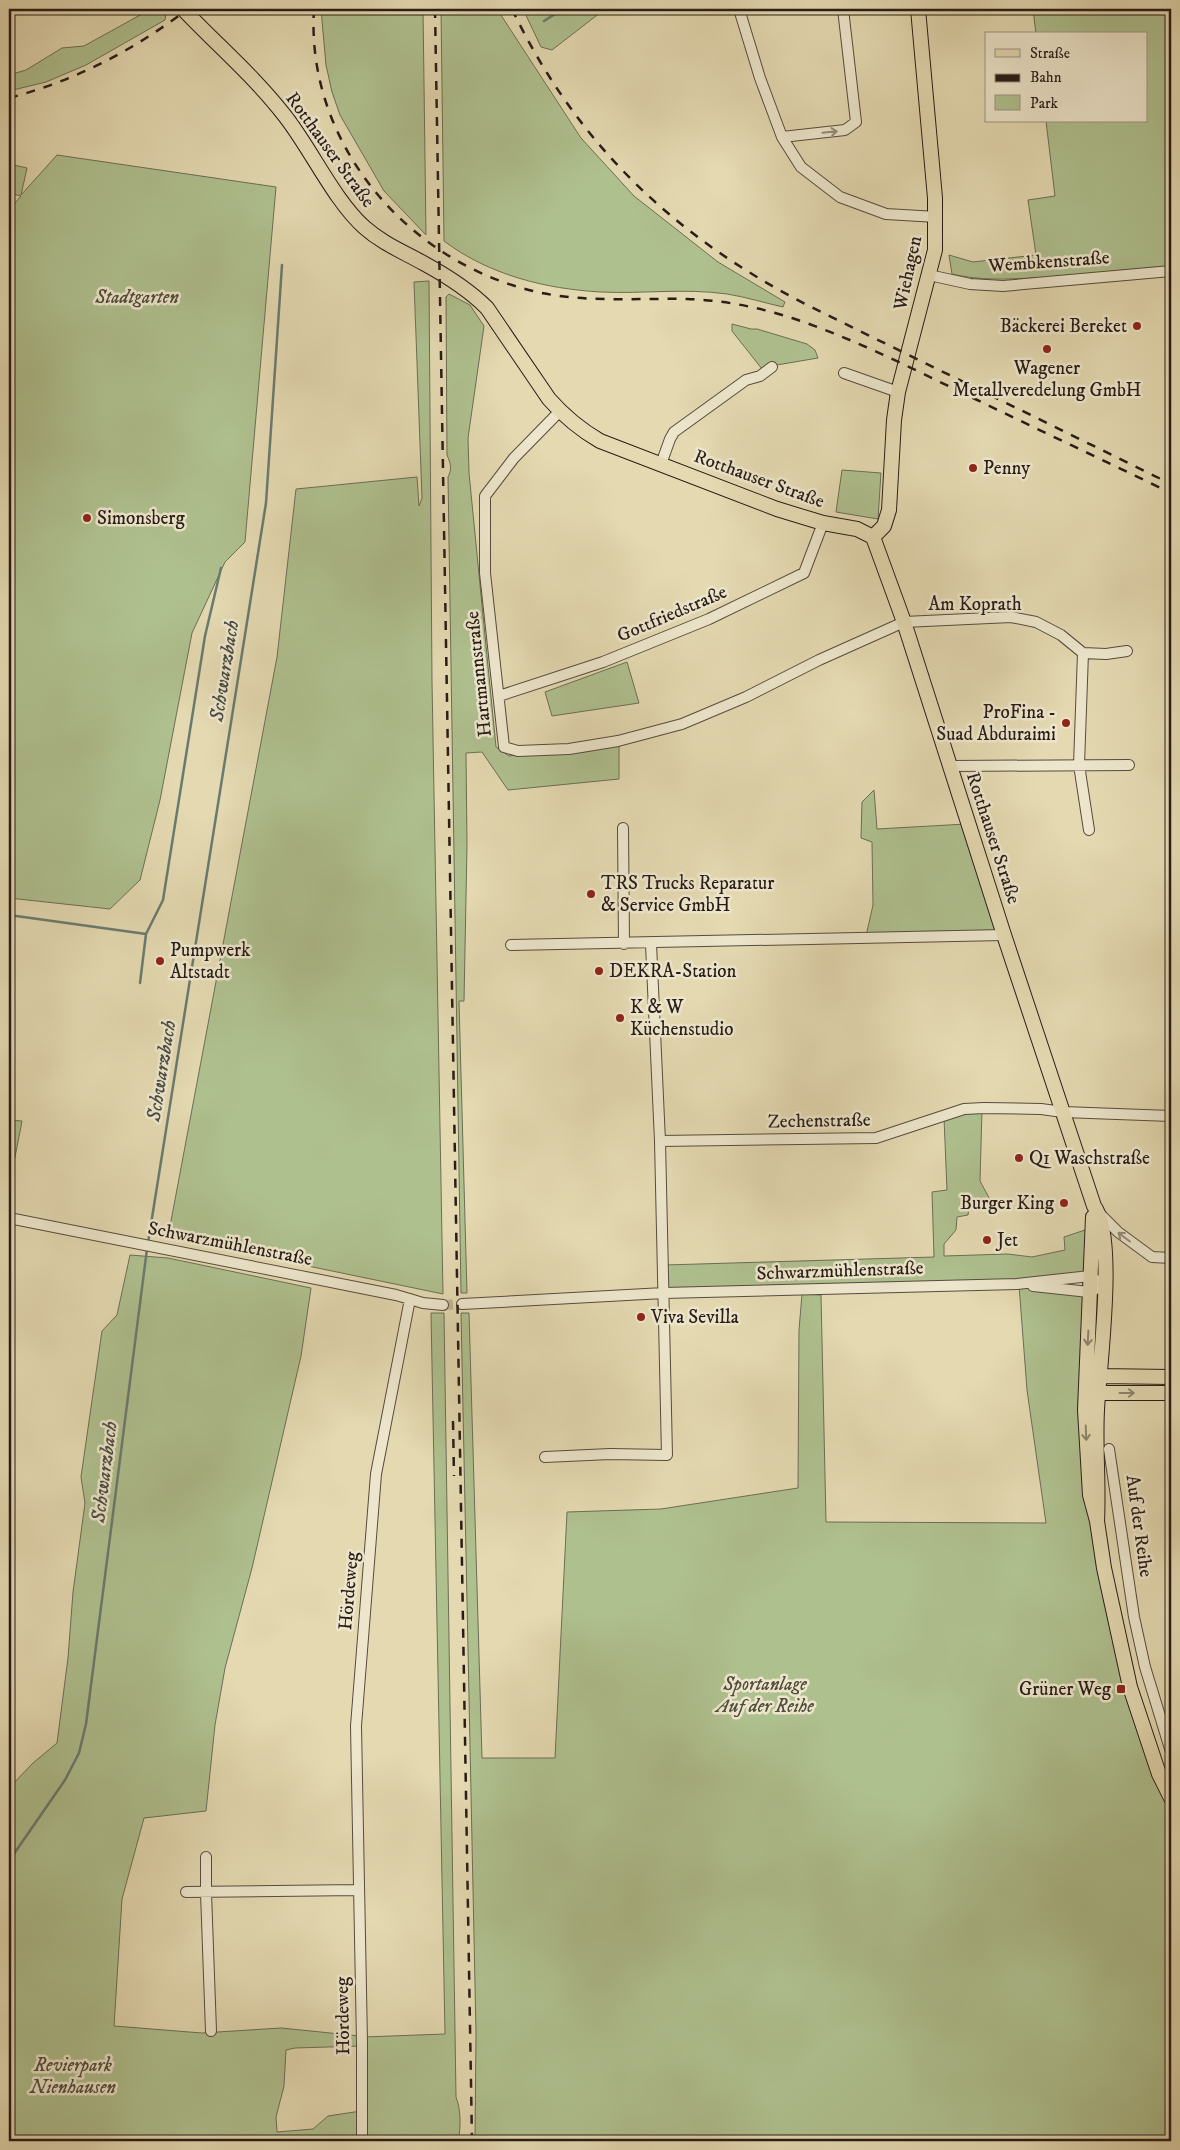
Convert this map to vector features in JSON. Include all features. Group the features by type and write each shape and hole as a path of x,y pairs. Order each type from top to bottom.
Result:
{"main road":[{"name":"Rotthauser Straße","path":"183,9 280,110 347,208 363,226 383,242 426,265 477,297 487,308 560,411 586,433 600,441 777,509 857,529 873,537 904,622 1004,935 1096,1210 1106,1260 1105,1286"},
{"name":"Wiehagen","path":"873,537 884,526 889,510 894,420 898,392 936,250 937,217 918,9"},
{"name":"Rotthauser Straße","path":"1089,1292 1096,1210"},
{"name":"Auf der Reihe","path":"1097,1521 1099,1393 1105,1286"},
{"name":"Auf der Reihe","path":"1089,1292 1086,1384 1087,1468 1090,1494 1130,1687 1158,1774 1171,1798"},
{"path":"1171,1377 1100,1376 1086,1384 1099,1393 1171,1393"}],"street":[{"path":"739,9 760,78 782,137 801,167 840,197 886,214 937,217"},
{"path":"782,137 845,130 856,122 843,9"},
{"name":"Wembkenstraße","path":"929,275 970,284 1003,286 1171,271"},
{"path":"661,464 674,432 746,380 760,376 772,367"},
{"path":"844,373 898,392"},
{"name":"Hartmannstraße","path":"560,411 514,458 484,496 485,573 504,747 518,751 569,749 618,741 682,724 746,697 819,660 904,622"},
{"name":"Gottfriedstraße","path":"499,696 603,662 709,619 804,573 823,522"},
{"name":"Am Koprath","path":"904,622 1010,618 1036,622 1061,635 1083,653"},
{"path":"1089,830 1079,765 1083,653 1106,654 1127,651"},
{"path":"951,766 1129,766"},
{"path":"623,828 624,944"},
{"path":"511,946 1004,935"},
{"path":"545,1457 610,1454 667,1455 660,1141 651,944"},
{"name":"Zechenstraße","path":"660,1141 876,1138 964,1110 1041,1109 1063,1112 1171,1116"},
{"path":"1096,1210 1118,1232 1152,1257 1171,1258"},
{"name":"Schwarzmühlenstraße","path":"9,1218 444,1305"},
{"path":"1090,1276 1105,1286"},
{"name":"Schwarzmühlenstraße","path":"462,1304 664,1293 1018,1284 1090,1276"},
{"name":"Schwarzmühlenstraße","path":"1018,1284 1089,1292 1105,1286"},
{"name":"Hördeweg","path":"362,2141 356,1726 376,1474 410,1299"},
{"name":"Auf der Reihe","path":"1109,1449 1134,1617 1145,1667 1170,1747"},
{"path":"1150,1750 1170,1747"},
{"path":"206,1857 211,2031"},
{"path":"186,1892 358,1890"}],"green space":[{"path":"151,9 159,9 166,13 165,20 86,65 46,82 9,91 9,75 26,70 62,48 84,46"},
{"path":"321,9 423,9 426,235 384,191 340,115 332,92 326,65"},
{"path":"441,9 497,9 581,138 634,196 718,262 785,302 783,307 734,295 711,292 601,292 539,284 480,263 444,241"},
{"path":"523,9 605,9 552,50 541,47"},
{"path":"1033,9 1171,9 1171,267 1087,275 1014,279 984,279 952,274 949,255 973,262 1036,255 1028,200 1055,196 1046,122 1148,122 1148,32 1036,32"},
{"name":"Stadtgarten","path":"57,155 276,187 245,542 225,562 192,633 160,800 140,880 110,909 9,898 9,210 21,196 9,193 9,164 27,168 21,195"},
{"path":"429,281 432,682 443,1294 168,1237 277,657 296,489 417,477 419,506 422,498 414,282"},
{"path":"449,294 470,305 484,326 468,438 469,473 496,747 509,756 619,743 619,779 508,790 482,752 466,753 467,845 464,1001 459,1001 467,1293 461,1293 448,477 451,466 447,455 446,297"},
{"path":"732,324 757,329 807,344 815,350 818,358 762,369 732,331"},
{"path":"842,470 881,473 878,519 836,512"},
{"path":"627,662 639,703 552,716 545,692"},
{"path":"874,790 877,829 966,824 1000,932 866,936 873,905 872,842 861,838 862,802"},
{"path":"982,1110 980,1181 993,1205 969,1207 968,1215 957,1217 956,1230 944,1244 944,1256 1008,1254 1032,1257 1065,1250 1064,1237 1091,1228 1089,1274 1029,1280 666,1291 665,1265 934,1257 932,1192 947,1190 944,1118"},
{"path":"9,1120 22,1121 9,1188"},
{"name":"Revierpark Nienhausen","path":"130,1255 168,1258 311,1288 301,1356 252,1568 225,1668 215,1725 206,1811 144,1818 122,1899 114,2026 202,2033 281,2028 360,2036 361,2046 295,2048 286,2050 284,2086 276,2117 277,2132 313,2129 328,2116 361,2111 361,2141 9,2141 9,1788 33,1763 57,1743 68,1658 73,1592 85,1503 81,1477 102,1331 117,1315"},
{"name":"Sportanlage Auf der Reihe","path":"1019,1285 1088,1293 1084,1411 1128,1688 1171,1802 1171,2141 475,2141 476,2033 461,1313 469,1313 482,1758 555,1758 567,1512 661,1509 798,1488 799,1330 802,1294 821,1295 826,1522 1046,1523 1027,1390"},
{"path":"431,1313 444,1313 456,2097 460,2113 460,2131 458,2141 364,2141 364,2037 445,2034"}],"waterway":[{"name":"Schwarzbach","path":"544,21 563,9"},
{"name":"Schwarzbach","path":"148,1243 266,503 282,265"},
{"path":"140,983 146,934 163,900 205,636 221,568"},
{"path":"9,915 146,934"},
{"name":"Schwarzbach","path":"9,1861 65,1780 79,1753 86,1724 147,1249"}],"tunnel":[{"path":"443,1305 462,1304"}],"railway":[{"path":"9,98 34,91 81,73 125,51 188,9"},
{"path":"314,9 316,61 328,110 350,155 379,196 415,232 457,261 503,282 553,295 603,299 687,299 713,301 753,307 792,318 884,355 1171,493"},
{"path":"435,9 472,2141"},
{"path":"512,9 538,58 567,103 599,145 635,183 674,218 716,250 761,279 809,306 1171,484"},
{"path":"453,1421 454,1476"}],"place":[{"name":"Bäckerei Bereket","path":"1137,326"},
{"name":"Wagener Metallveredelung GmbH","path":"1047,349"},
{"name":"Penny","path":"973,468"},
{"name":"Simonsberg","path":"87,518"},
{"name":"ProFina - Suad Abduraimi","path":"1066,723"},
{"name":"TRS Trucks Reparatur & Service GmbH","path":"591,894"},
{"name":"Pumpwerk Altstadt","path":"160,961"},
{"name":"DEKRA-Station","path":"599,971"},
{"name":"K & W Küchenstudio","path":"620,1018"},
{"name":"Q1 Waschstraße","path":"1019,1158"},
{"name":"Burger King","path":"1064,1203"},
{"name":"Jet","path":"987,1240"},
{"name":"Viva Sevilla","path":"641,1317"},
{"name":"Grüner Weg","path":"1121,1689"}]}
